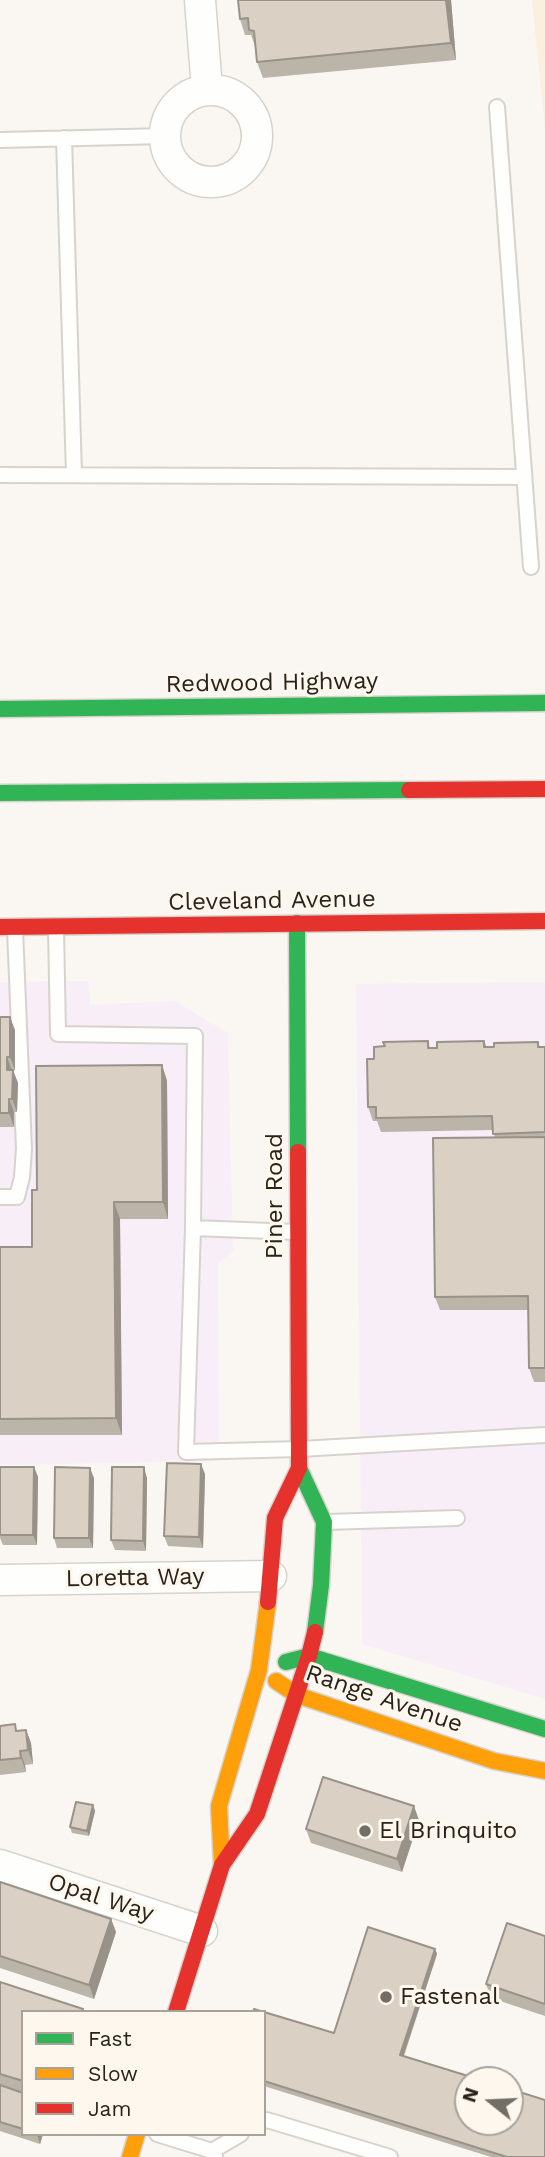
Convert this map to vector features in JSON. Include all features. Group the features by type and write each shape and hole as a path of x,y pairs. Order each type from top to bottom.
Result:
{"main road":[{"name":"Redwood Highway","path":"0,709 545,703"},
{"path":"0,793 545,789"},
{"name":"Cleveland Avenue","path":"8,927 545,921"},
{"name":"Piner Road","path":"222,1865 219,1806 259,1670 275,1518 299,1468 297,923"},
{"name":"Piner Road","path":"177,2010 222,1865 257,1814 297,1695 318,1617 324,1522 299,1468"},
{"name":"Range Avenue","path":"259,1670 309,1656 545,1729"},
{"name":"Range Avenue","path":"259,1670 297,1695 494,1761 545,1771"},
{"path":"130,2157 136,2136"}],"street":[{"path":"200,0 207,89"},
{"path":"207,89 222,89 235,95 254,117 258,131 256,147 250,161 239,173 225,180 210,182 194,179 181,172 171,160 165,145 165,136 164,129 169,114 179,102 192,93 207,89"},
{"name":"Loretta Way","path":"0,1580 271,1576"},
{"name":"Opal Way","path":"0,1865 202,1931"}],"lane":[{"path":"497,107 531,567"},
{"path":"0,140 165,136"},
{"path":"64,138 74,475"},
{"path":"0,475 524,477"},
{"path":"56,926 58,1034 195,1036 194,1228 186,1452 300,1449 545,1435"},
{"path":"0,1197 17,1197 24,1149 8,927"},
{"path":"194,1228 298,1232"},
{"path":"324,1522 457,1518"},
{"path":"266,2120 390,2157"},
{"path":"163,2136 214,2154 238,2136"}],"shaded area":[{"path":"532,0 545,0 545,129 544,116"},
{"path":"88,981 90,1005 175,1001 228,1033 233,1251 218,1263 219,1461 0,1465 0,982"},
{"path":"545,982 545,1699 362,1644 356,984"}],"building":[{"path":"238,0 446,0 451,43 257,62 254,31 249,30 248,18 240,19"},
{"path":"0,1017 10,1017 10,1057 7,1057 7,1070 13,1070 9,1113 0,1113"},
{"path":"428,1041 428,1048 437,1048 437,1042 484,1041 484,1047 494,1047 494,1043 538,1042 538,1047 545,1047 545,1132 493,1134 492,1116 376,1118 376,1107 368,1107 367,1059 374,1059 374,1047 385,1046 383,1042"},
{"path":"162,1065 163,1202 114,1202 116,1418 0,1419 0,1247 32,1247 32,1190 37,1190 36,1066"},
{"path":"545,1137 545,1368 529,1368 528,1296 435,1297 433,1138"},
{"path":"167,1463 201,1464 199,1537 164,1536"},
{"path":"0,1467 34,1467 33,1535 0,1535"},
{"path":"55,1467 90,1468 89,1538 54,1538"},
{"path":"112,1467 144,1467 143,1541 111,1540"},
{"path":"15,1724 16,1731 26,1730 28,1750 20,1751 21,1758 0,1760 0,1726"},
{"name":"El Brinquito","path":"323,1777 414,1806 397,1859 306,1829"},
{"path":"76,1802 93,1805 87,1831 70,1827"},
{"path":"0,1882 111,1919 89,1985 0,1956"},
{"path":"507,1923 545,1936 545,2004 486,1984"},
{"path":"368,1927 435,1949 400,2055 454,2072 454,2136 524,2136 524,2093 545,2100 545,2157 507,2157 266,2082 266,2013 334,2033"},
{"path":"0,1982 83,2009 21,2010 21,2080 0,2074"},
{"path":"0,2085 21,2092 21,2128 0,2122"}],"traffic: fast":[{"path":"0,709 545,703"},
{"path":"0,793 409,790"},
{"path":"297,923 298,1152"},
{"path":"299,1468 324,1522 321,1585 315,1632"},
{"path":"286,1662 309,1656 545,1729"}],"traffic: slow":[{"path":"222,1865 219,1806 259,1670 268,1602"},
{"path":"276,1681 297,1695 494,1761 545,1771"},
{"path":"130,2157 136,2136"}],"traffic: jam":[{"path":"409,790 545,789"},
{"path":"0,927 545,921"},
{"path":"268,1602 275,1518 299,1468 298,1152"},
{"path":"177,2010 222,1865 257,1814 315,1632"}],"place":[{"name":"El Brinquito","path":"365,1831"},
{"name":"Fastenal","path":"386,1997"}]}
